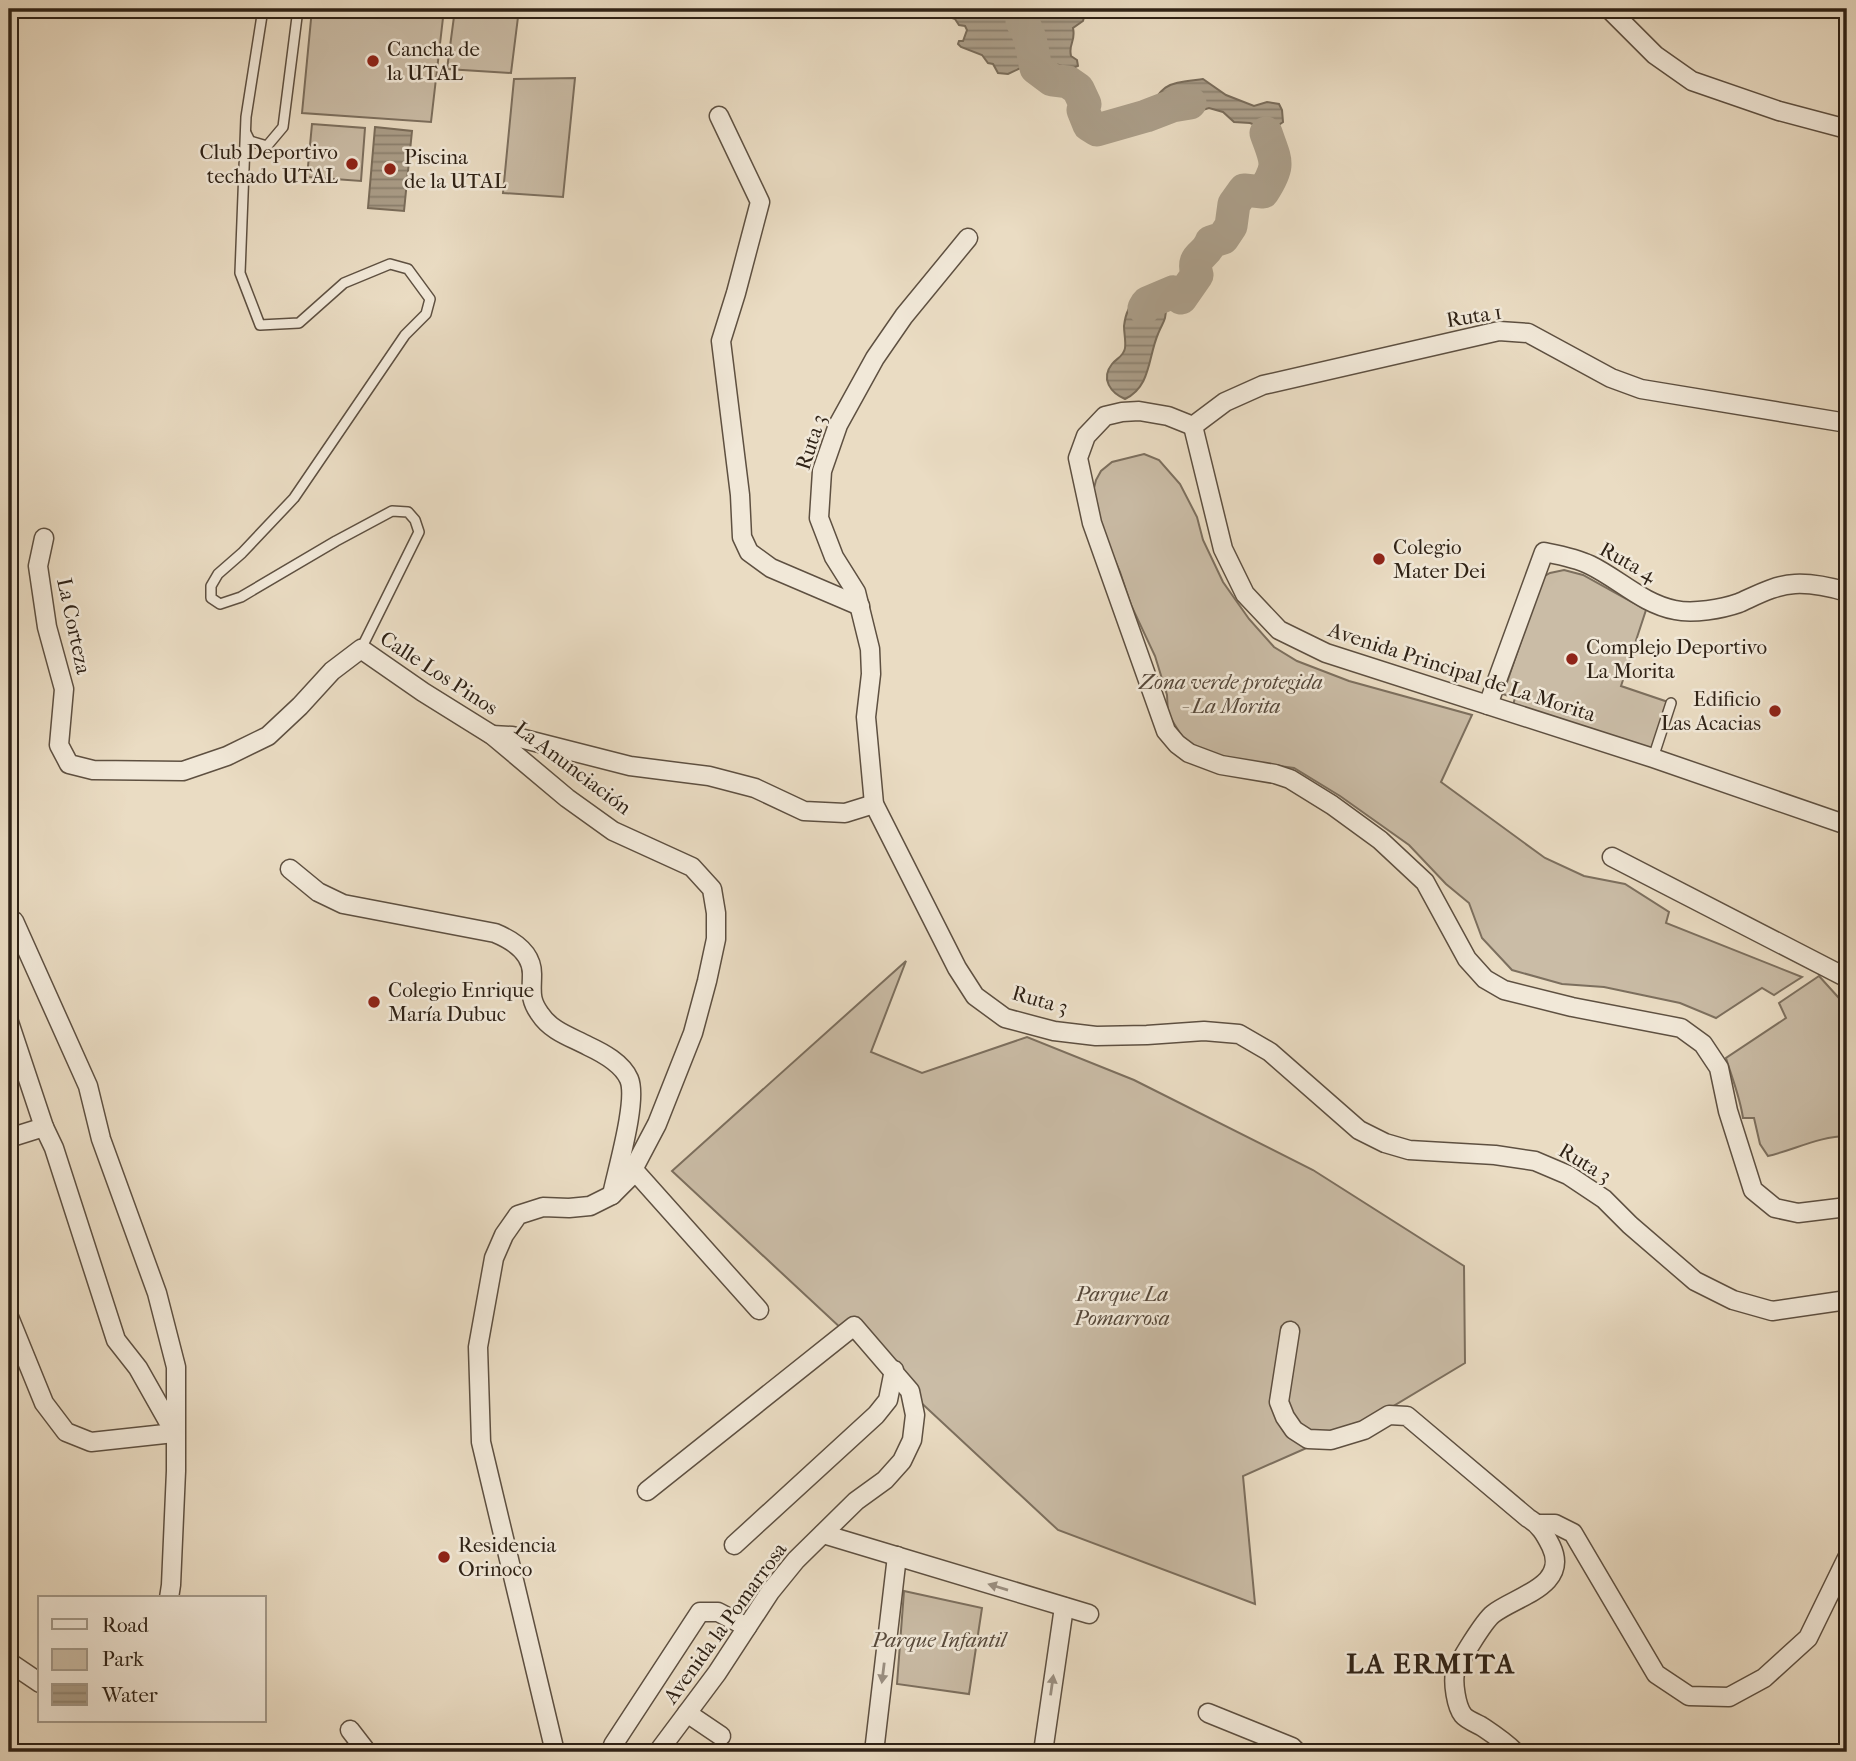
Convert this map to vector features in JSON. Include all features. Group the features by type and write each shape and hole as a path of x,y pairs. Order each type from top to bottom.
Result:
{"street":[{"path":"1609,9 1655,55 1692,81 1779,111 1847,129"},
{"path":"719,116 760,202 721,341 740,495 742,537 748,552 771,568 860,606"},
{"name":"Ruta 3","path":"968,238 911,307 874,358 838,425 822,471 820,518 834,557 856,593 870,649 871,674 866,718 874,804 957,968 975,996 1005,1018 1054,1031 1096,1036 1204,1031 1239,1034 1270,1052 1359,1130 1385,1143 1409,1150 1495,1155 1535,1161 1568,1175 1604,1199 1695,1281 1733,1300 1772,1311 1847,1300"},
{"name":"Ruta 1","path":"1193,426 1225,402 1263,385 1499,331 1528,333 1611,378 1642,389 1847,423"},
{"path":"1193,426 1168,416 1139,411 1105,416 1086,436 1078,457 1092,523 1166,731 1177,744 1189,752 1221,765 1290,779 1380,840 1425,882 1467,959 1485,979 1504,990 1572,1007 1681,1028 1703,1044 1719,1069 1728,1111 1753,1190 1775,1208 1798,1213 1847,1208"},
{"name":"Avenida Principal de La Morita","path":"1193,426 1223,549 1245,594 1279,629 1326,653 1653,758 1847,825"},
{"name":"La Corteza","path":"44,538 38,566 47,627 64,689 59,744 69,764 113,771 183,771 227,757 268,736 332,671 361,649"},
{"name":"Ruta 4","path":"1488,705 1544,552 1590,565 1660,606 1678,611 1716,610 1762,592 1793,584 1827,586 1847,592"},
{"name":"Calle Los Pinos","path":"361,649 492,735"},
{"path":"492,735 512,736 630,766 709,776 755,788 804,811 845,813 874,804"},
{"name":"La Anunciación","path":"492,735 568,798 613,831 692,867 712,890 716,913 716,939 693,1033 657,1124 634,1168"},
{"path":"1612,857 1847,978"},
{"path":"290,869 318,892 358,908 495,933 512,940 528,957 533,971 532,1002 548,1026 604,1053 630,1080 632,1103 612,1195"},
{"path":"9,923 14,921 88,1086 101,1139 157,1293 176,1367 176,1471 169,1596"},
{"path":"9,1022 44,1127 54,1148 116,1340 138,1368 174,1433"},
{"path":"9,1138 44,1127"},
{"path":"555,1752 481,1442 478,1347 494,1258 504,1235 518,1215 543,1207 590,1206 612,1195 628,1179 634,1168 759,1310"},
{"path":"9,1317 44,1403 66,1432 91,1442 174,1433"},
{"path":"647,1491 854,1326 894,1370 888,1400 876,1415 734,1545"},
{"path":"1290,1331 1279,1402 1294,1430 1308,1439 1331,1440 1364,1430 1390,1415 1407,1416 1528,1518 1539,1524 1555,1524 1573,1533 1656,1674 1689,1696 1729,1698 1764,1678 1808,1638 1847,1559"},
{"name":"Avenida la Pomarrosa","path":"659,1752 770,1592 796,1560 856,1501 885,1480 902,1461 912,1440 915,1415 910,1391 894,1370"},
{"path":"1515,1752 1504,1741 1463,1715 1455,1697 1455,1673 1475,1637 1492,1615 1532,1592 1554,1571 1556,1558 1539,1524"},
{"path":"823,1534 1089,1614"},
{"path":"874,1752 897,1556"},
{"path":"1042,1752 1064,1607"},
{"path":"613,1745 700,1612 718,1612 747,1627"},
{"path":"9,1662 38,1682"},
{"path":"687,1713 721,1736"},
{"path":"1208,1713 1292,1746 1297,1752"},
{"path":"350,1730 367,1752"}],"lane":[{"path":"263,9 246,117 240,273 260,325 299,323 344,283 390,264 408,269 430,299 426,314 405,335 294,498 242,553 218,574 211,586 211,598 220,604 241,597 392,511 408,512 415,520 419,532 361,649"},
{"path":"245,132 250,141 267,146 283,127 298,9"},
{"path":"1653,758 1671,703"}],"green space":[{"name":"Cancha de la UTAL","path":"312,9 444,9 431,122 302,113"},
{"name":"Cancha de la UTAL","path":"455,9 519,9 511,73 447,69"},
{"name":"Cancha de la UTAL","path":"575,78 563,197 503,193 514,79"},
{"name":"Cancha de la UTAL","path":"312,124 365,128 361,181 307,177"},
{"name":"Zona verde protegida - La Morita","path":"1144,454 1159,460 1180,484 1197,517 1203,540 1223,582 1249,619 1274,647 1297,661 1349,681 1472,715 1441,782 1545,858 1584,876 1625,884 1669,912 1666,923 1802,977 1774,995 1762,988 1716,1018 1680,1003 1604,987 1562,984 1512,970 1482,938 1469,903 1446,884 1409,845 1340,796 1294,768 1222,758 1185,741 1168,714 1167,695 1155,656 1131,605 1099,523 1093,492 1101,471 1112,462"},
{"name":"Complejo Deportivo La Morita","path":"1564,570 1583,575 1646,610 1621,686 1671,703 1653,758 1511,712 1515,698 1503,694 1543,577"},
{"name":"Parque La Pomarrosa","path":"906,961 871,1052 922,1073 1027,1037 1134,1080 1313,1170 1464,1266 1465,1363 1370,1420 1243,1476 1255,1604 1058,1530 672,1171"},
{"path":"1819,976 1847,1007 1847,1136 1817,1141 1768,1156 1760,1144 1754,1118 1743,1118 1726,1058 1786,1018 1779,1003"},
{"name":"Parque Infantil","path":"904,1591 982,1608 969,1694 897,1684"}],"water":[{"path":"944,9 1084,9 1083,21 1073,28 1074,37 1070,48 1071,56 1077,60 1078,66 1071,69 1044,60 1008,74 998,73 993,64 988,63 982,55 958,44 963,41 967,30 949,17"},
{"path":"1203,79 1226,95 1254,106 1267,102 1279,104 1283,122 1273,129 1273,133 1287,155 1286,164 1279,175 1268,173 1266,167 1269,157 1260,141 1260,127 1234,122 1223,112 1209,108 1193,113 1179,113 1159,120 1146,116 1157,97 1167,87"},
{"name":"Piscina de la UTAL","path":"375,127 412,131 404,211 368,208"},
{"path":"1173,292 1181,298 1166,307 1165,319 1148,371 1140,387 1125,399 1109,385 1107,375 1112,364 1124,351 1124,326 1128,310 1142,296"}],"waterway":[{"path":"1022,22 1030,38 1036,68 1052,80 1068,82 1078,89 1085,104 1083,110 1089,125 1097,130 1172,106 1190,103"},
{"path":"1144,308 1147,303 1173,292 1181,298 1197,275 1197,260 1211,242 1223,238 1231,226 1234,204 1244,190 1263,192 1275,163 1266,133"}],"place":[{"name":"Cancha de la UTAL","path":"373,61"},
{"name":"Club Deportivo techado UTAL","path":"352,164"},
{"name":"Piscina de la UTAL","path":"390,169"},
{"name":"Colegio Mater Dei","path":"1379,559"},
{"name":"Complejo Deportivo La Morita","path":"1572,659"},
{"name":"Edificio Las Acacias","path":"1775,711"},
{"name":"Colegio Enrique María Dubuc","path":"374,1002"},
{"name":"Residencia Orinoco","path":"444,1557"}],"district":[{"name":"LA ERMITA","path":"1431,1663"}]}
